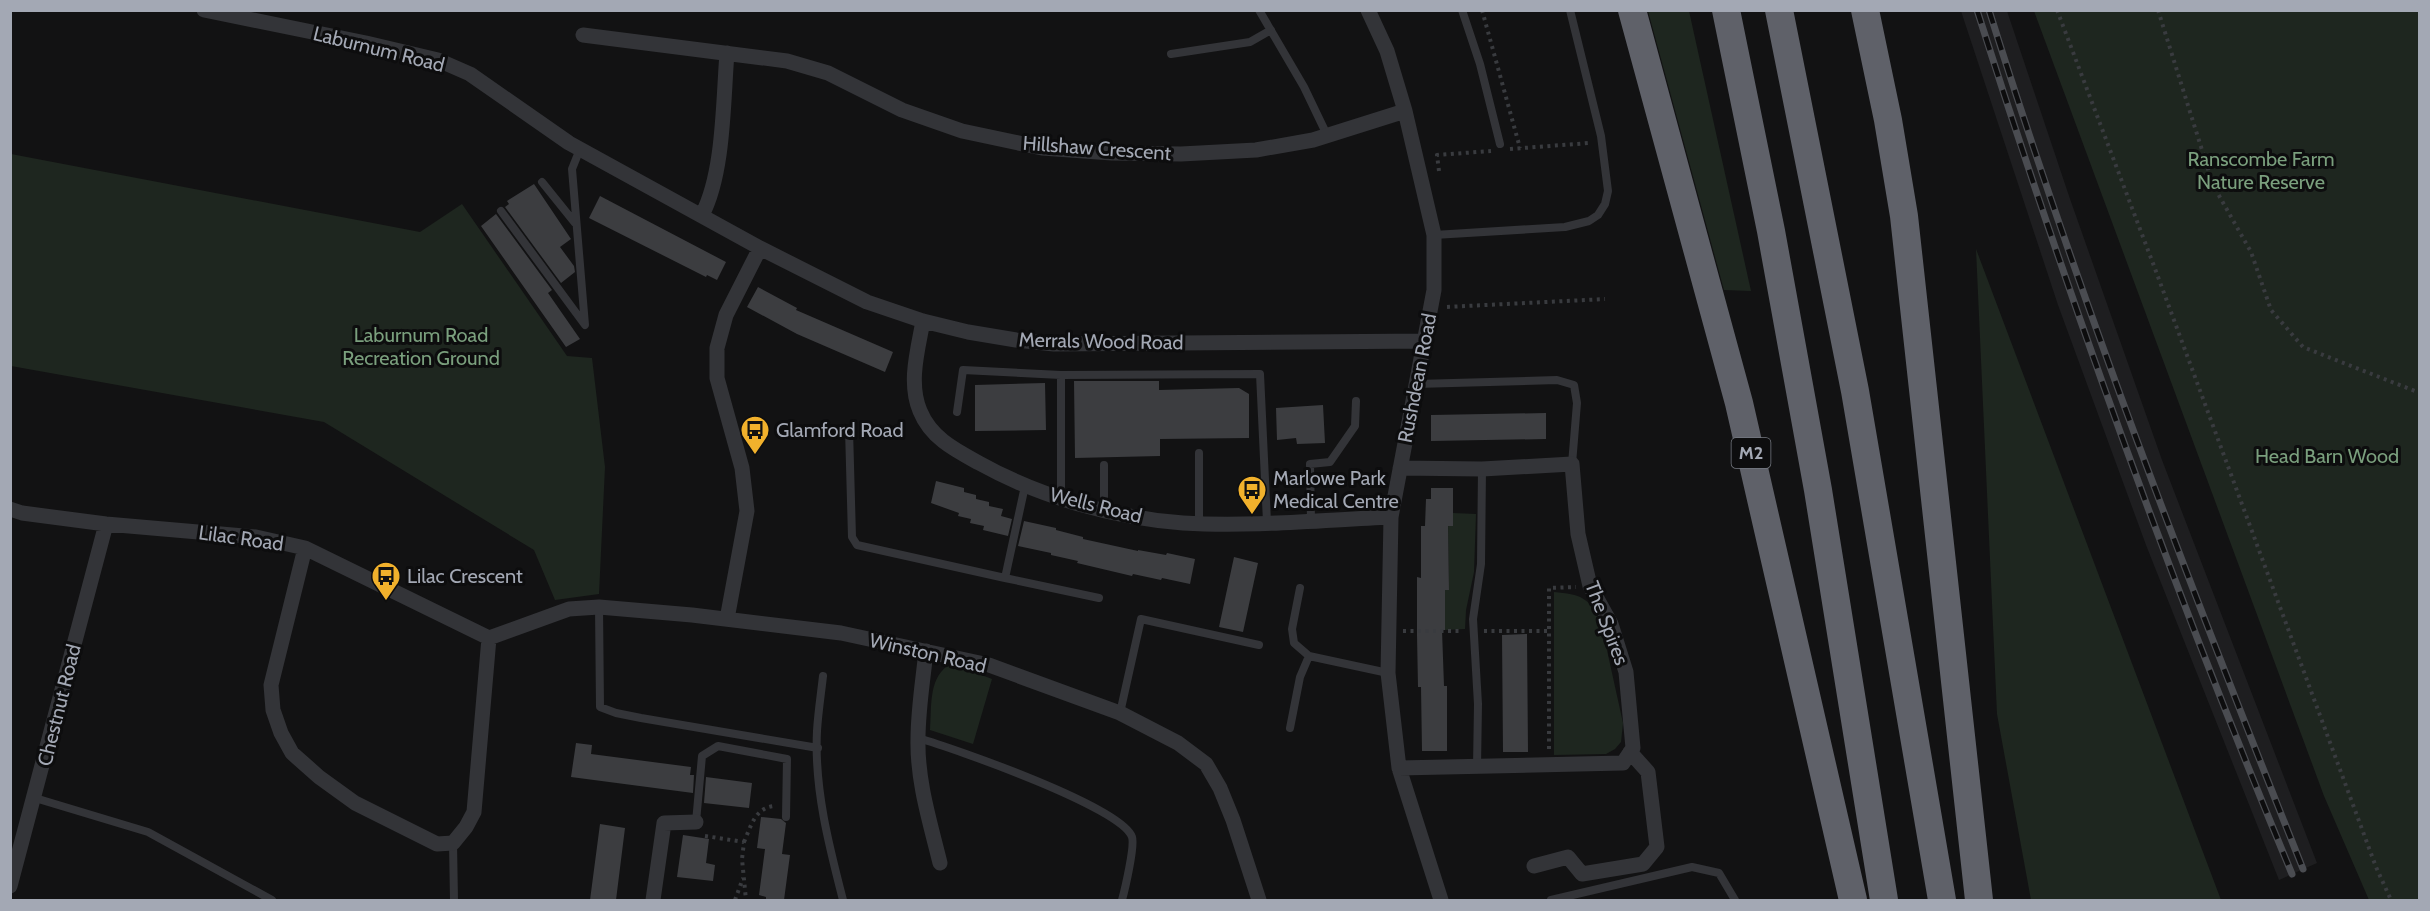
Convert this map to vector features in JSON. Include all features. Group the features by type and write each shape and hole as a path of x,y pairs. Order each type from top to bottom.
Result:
{"highway":[{"name":"M2","path":"1632,10 1739,403 1853,900"},
{"path":"1726,10 1768,219 1818,490 1884,900"},
{"path":"1779,10 1857,403 1942,900"},
{"path":"1865,10 1888,120 1904,216 1979,900"}],"street":[{"name":"Laburnum Road","path":"204,10 438,60 470,74 574,146"},
{"name":"Rushdean Road","path":"1371,12 1387,51 1405,111 1434,235 1434,290 1391,517 1388,673 1399,768 1440,896"},
{"name":"Hillshaw Crescent","path":"583,35 787,61 828,73 902,110 962,131 1042,148 1112,153 1181,154 1256,150 1327,135 1405,111"},
{"path":"702,215 711,197 717,165 727,53"},
{"name":"Merrals Wood Road","path":"574,146 760,248 867,302 923,321 1016,340 1054,344 1426,341"},
{"path":"727,619 747,511 742,468 717,378 717,348 726,315 760,248"},
{"name":"Wells Road","path":"923,321 916,364 915,388 919,410 931,430 946,444 1025,486 1135,517 1200,523 1391,517"},
{"path":"1400,468 1482,469 1572,464"},
{"name":"The Spires","path":"1572,464 1578,534 1590,586 1611,624 1626,672 1634,748 1630,752"},
{"name":"Lilac Road","path":"10,509 106,524 256,537 305,548 489,638"},
{"name":"Chestnut Road","path":"10,886 106,524"},
{"path":"305,548 271,685 273,710 281,733 292,753 319,777 355,803 437,844 453,843 474,812 489,638"},
{"name":"Winston Road","path":"489,638 569,609 599,607 841,633 988,665 1120,713 1178,742 1206,764 1220,788 1259,900"},
{"path":"926,651 918,738 922,790 940,863"},
{"path":"1399,768 1623,763 1630,752 1648,772 1658,847 1643,864 1582,874 1568,857 1534,866"},
{"path":"653,900 664,823 696,822"}],"lane":[{"path":"1259,10 1304,87 1327,135"},
{"path":"1462,10 1480,64 1500,144"},
{"path":"1434,235 1565,227 1589,221 1598,215 1605,204 1608,191 1601,136 1570,10"},
{"path":"1171,54 1250,42 1270,30"},
{"path":"501,211 585,325 572,169 574,146"},
{"path":"542,182 576,224"},
{"path":"957,412 963,370 1061,375 1260,374 1267,522"},
{"path":"1061,375 1061,498"},
{"path":"1416,384 1557,380 1574,385 1577,403 1572,464"},
{"path":"1311,520 1310,464 1330,462 1355,426 1356,401"},
{"path":"849,429 852,537 857,545 1099,598"},
{"path":"1199,453 1200,523"},
{"path":"1104,465 1104,509"},
{"path":"1478,766 1478,704 1473,619 1481,564 1482,469"},
{"path":"1005,578 1025,486"},
{"path":"1300,588 1292,629 1294,643 1309,656 1388,673"},
{"path":"599,607 600,707 616,713 818,748"},
{"path":"1120,713 1141,619 1260,645"},
{"path":"1290,728 1300,677 1309,656"},
{"path":"822,676 817,732 818,748 827,841 843,900"},
{"path":"918,738 959,750 1093,805 1128,828 1133,840 1122,900"},
{"path":"696,822 702,756 718,746 787,759 786,817"},
{"path":"35,798 148,832 272,900"},
{"path":"453,843 454,900"},
{"path":"1551,900 1692,867 1719,873 1735,900"}],"path":[{"path":"1482,10 1520,148"},
{"path":"2056,10 2154,266 2371,856 2391,900"},
{"path":"2158,10 2213,185 2251,252 2271,310 2302,347 2420,393"},
{"path":"1431,308 1605,299"},
{"path":"1549,765 1549,588 1590,586"},
{"path":"746,900 742,859 744,842 755,816 764,807 786,804"},
{"path":"696,822 696,835 744,842"},
{"path":"735,900 743,878"}],"shaded area":[{"path":"1961,11 2007,11 2162,460 2317,863 2279,880 2146,545 2058,305"}],"green space":[{"path":"1648,11 1689,11 1751,291 1724,290"},
{"name":"Ranscombe Farm Nature Reserve","path":"2034,11 2419,11 2419,900 2369,900 2324,796"},
{"name":"Laburnum Road Recreation Ground","path":"11,154 420,232 462,204 567,356 592,358 605,467 599,594 555,600 534,550 324,422 11,366"},
{"path":"1976,249 2221,900 2031,900 1997,714"},
{"path":"1453,513 1476,514 1474,572 1466,610 1465,629 1445,630 1445,590 1449,590 1448,526"},
{"path":"1554,592 1571,594 1584,599 1593,608 1601,623 1623,723 1621,742 1606,754 1554,755"},
{"path":"947,666 961,667 992,679 973,744 930,730 934,687 941,672"}],"building":[{"path":"534,184 571,239 560,247 574,266 575,272 561,283 505,207 509,204 507,201"},
{"path":"600,196 726,262 717,280 707,275 706,277 589,218"},
{"path":"496,214 552,290 548,293 580,339 566,347 481,226"},
{"path":"758,287 797,308 796,310 893,352 885,372 797,334 747,307"},
{"path":"1074,381 1159,381 1159,390 1239,388 1249,394 1249,438 1160,439 1160,456 1075,458"},
{"path":"1045,383 1046,430 975,431 975,385"},
{"path":"1323,405 1325,443 1297,444 1296,438 1277,440 1276,408"},
{"path":"1546,413 1546,439 1431,441 1431,415"},
{"path":"936,481 964,488 964,492 976,495 976,499 989,502 989,506 1003,509 1001,516 1012,519 1008,536 983,530 984,526 970,523 971,519 958,516 959,513 931,503"},
{"path":"1431,488 1453,488 1453,526 1448,526 1449,590 1445,590 1445,630 1442,630 1444,686 1447,686 1447,751 1422,751 1421,687 1418,687 1417,577 1421,578 1421,526 1425,526 1426,499 1431,499"},
{"path":"1024,521 1056,528 1056,530 1083,537 1083,539 1138,551 1166,555 1167,553 1195,559 1190,584 1133,574 1132,576 1018,546"},
{"path":"1234,557 1258,563 1243,632 1219,627"},
{"path":"1527,634 1528,752 1503,752 1502,635"},
{"path":"576,743 592,745 591,754 691,767 690,775 694,775 693,793 571,777"},
{"path":"706,777 752,783 749,808 704,803"},
{"path":"761,817 781,819 786,823 782,854 790,855 784,900 766,900 766,897 759,895 765,849 757,848"},
{"path":"600,824 625,828 616,900 590,900"},
{"path":"683,835 709,839 706,863 715,865 713,881 677,877"}],"railway":[{"path":"1977,10 2012,120 2125,446 2206,661 2292,874"},
{"path":"1989,10 2061,227 2138,442 2303,869"}],"place":[{"name":"Glamford Road","path":"755,456"},
{"name":"Marlowe Park Medical Centre","path":"1252,516"},
{"name":"Lilac Crescent","path":"386,602"}],"park label":[{"name":"Head Barn Wood","path":"2327,456"}]}
